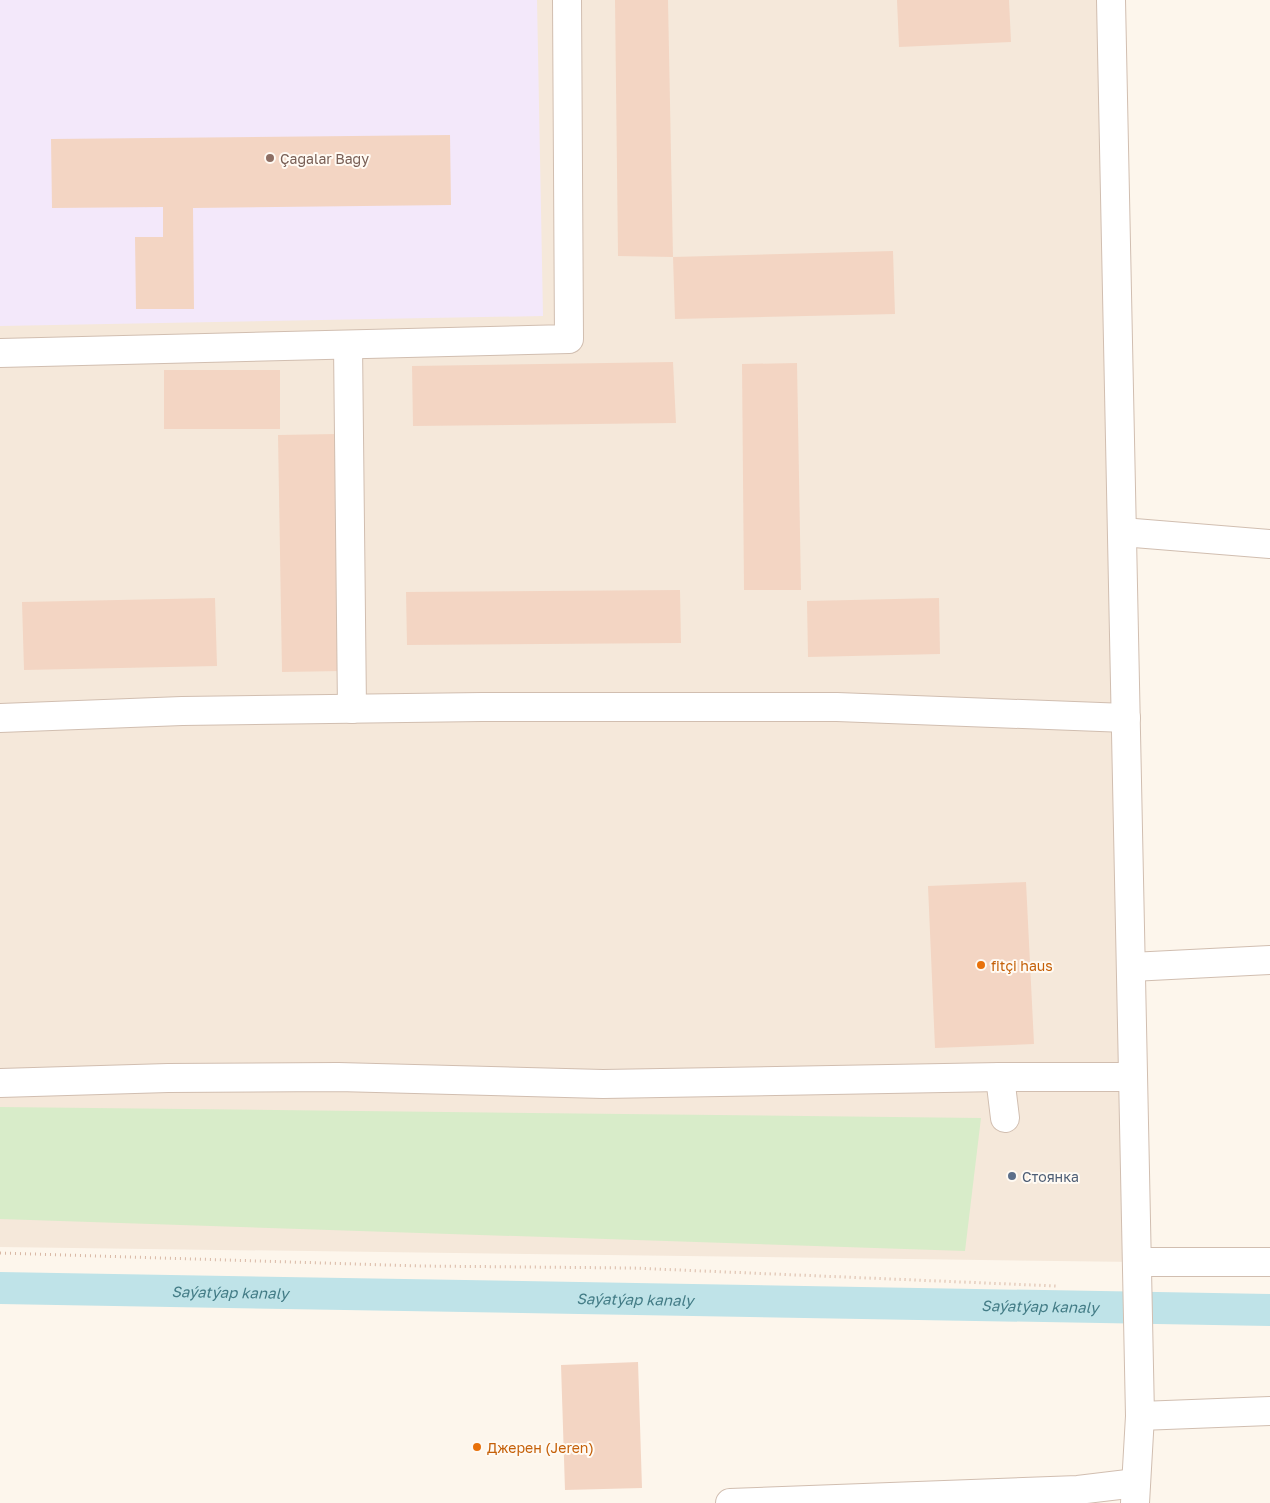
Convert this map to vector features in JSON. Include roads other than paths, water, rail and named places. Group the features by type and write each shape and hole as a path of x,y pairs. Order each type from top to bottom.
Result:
{"street":[{"path":"0,353 569,339 567,0"},
{"path":"730,1503 1078,1490 1136,1493 1140,1416 1111,0"},
{"path":"348,345 352,709"},
{"path":"1122,532 1270,544"},
{"path":"0,718 182,711 837,707 1126,718"},
{"path":"1131,967 1270,960"},
{"path":"0,1083 168,1078 338,1077 603,1084 1000,1077 1133,1077"},
{"path":"1000,1077 1005,1118"},
{"path":"1136,1270 1270,1262"},
{"path":"1140,1416 1270,1411"}],"waterway":[{"name":"Saýatýap kanaly","path":"0,1288 1270,1310"}],"place":[{"name":"Çagalar Bagy","path":"270,158"},
{"name":"fitçi haus","path":"981,965"},
{"name":"Стоянка","path":"1012,1176"},
{"name":"Джерен (Jeren)","path":"477,1447"}]}
